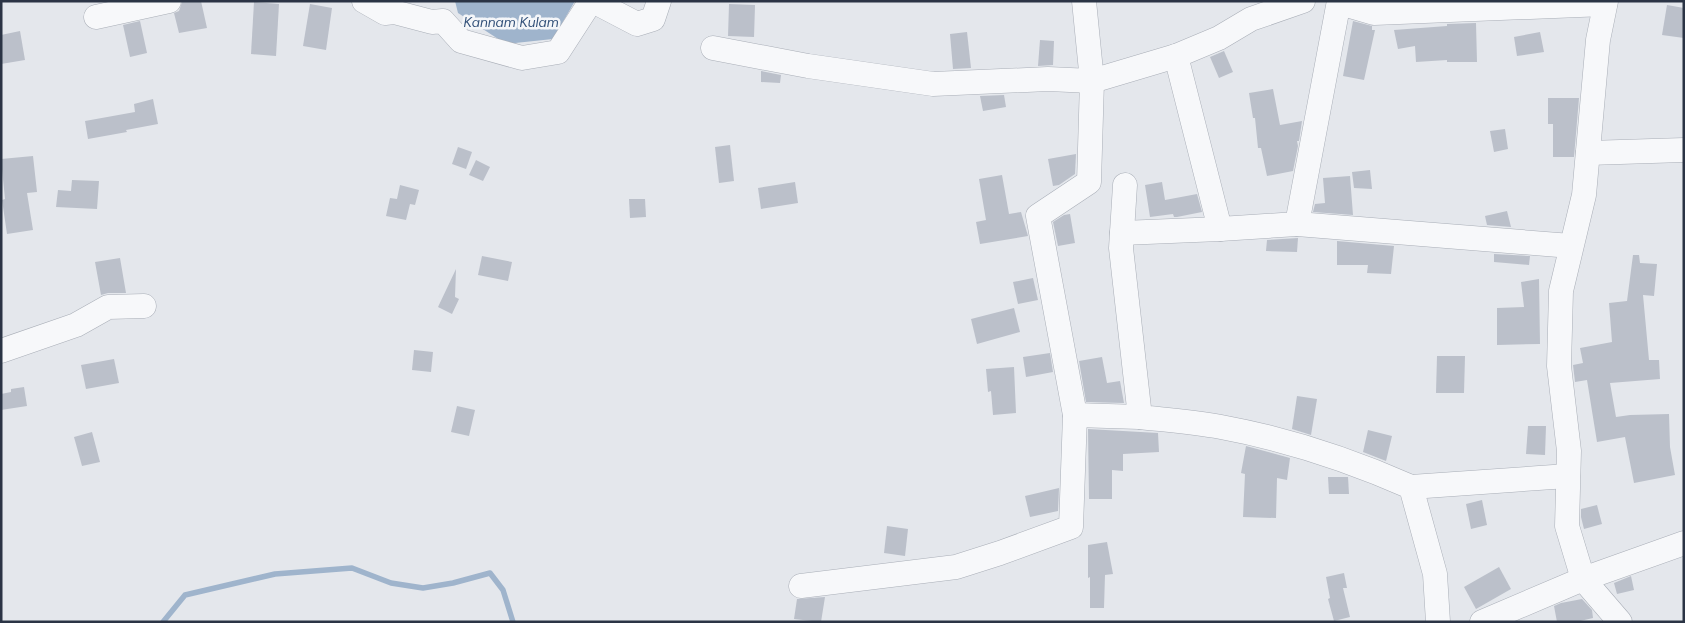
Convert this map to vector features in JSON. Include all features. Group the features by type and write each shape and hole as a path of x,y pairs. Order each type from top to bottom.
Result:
{"street":[{"path":"96,17 169,1"},
{"path":"364,1 385,13 394,12 432,22 443,21 461,40 522,58 558,52 592,1 637,24 653,19 659,1"},
{"path":"801,586 956,567 1071,527 1075,415 1038,216 1088,182 1092,81 1084,1"},
{"path":"713,48 808,66 933,84 1048,79 1092,81 1176,56 1219,38 1251,19 1302,1"},
{"path":"1296,224 1339,1 1340,3 1374,13 1605,3 1598,40 1584,195 1561,291 1560,357 1569,451 1567,526 1583,579 1620,622"},
{"path":"1176,56 1220,229"},
{"path":"1588,153 1684,150"},
{"path":"1125,185 1121,248 1140,417"},
{"path":"1122,233 1296,224 1571,246"},
{"path":"1,351 76,325 108,307 144,306"},
{"path":"1075,415 1140,417 1221,427 1298,446 1370,469 1411,487 1568,476"},
{"path":"1411,487 1435,574 1438,622"},
{"path":"1482,622 1583,579 1684,543"}],"water":[{"name":"Kannam Kulam","path":"455,1 575,1 553,39 506,44 458,13"}],"building":[{"path":"201,1 207,28 179,33 174,13 179,11 182,2"},
{"path":"254,2 279,4 276,56 251,54"},
{"path":"310,4 332,8 326,50 303,46"},
{"path":"729,4 755,5 754,37 728,36"},
{"path":"1667,5 1684,8 1684,38 1662,35"},
{"path":"140,21 147,53 130,57 123,25"},
{"path":"1353,21 1372,26 1372,30 1375,30 1364,80 1343,76"},
{"path":"1476,23 1477,62 1447,62 1447,60 1416,62 1415,46 1398,49 1394,30 1447,26 1447,24"},
{"path":"20,31 25,60 1,64 1,35"},
{"path":"967,32 971,68 953,69 950,34"},
{"path":"1540,32 1544,52 1517,56 1514,37"},
{"path":"1040,40 1054,41 1053,65 1038,66"},
{"path":"1224,51 1233,72 1219,78 1210,57"},
{"path":"761,71 781,75 780,83 761,82"},
{"path":"1273,89 1280,125 1302,121 1293,171 1267,176 1261,148 1258,148 1255,118 1253,118 1249,93"},
{"path":"1004,95 1006,107 983,111 980,96"},
{"path":"1548,98 1579,98 1574,157 1553,157 1553,124 1548,124"},
{"path":"153,99 158,124 88,139 85,121 135,112 134,104"},
{"path":"1505,129 1508,149 1494,152 1490,131"},
{"path":"730,145 734,181 719,183 715,147"},
{"path":"458,147 472,152 466,169 452,164"},
{"path":"1076,154 1075,174 1059,185 1053,186 1048,159"},
{"path":"33,156 37,192 27,193 33,230 7,234 2,200 5,199 1,159"},
{"path":"476,160 490,167 483,181 469,175"},
{"path":"1370,170 1372,189 1354,188 1352,172"},
{"path":"1002,175 1009,214 1021,212 1028,236 980,244 976,222 986,220 979,179"},
{"path":"1350,176 1353,215 1313,212 1315,204 1325,203 1323,178"},
{"path":"72,180 99,181 97,209 56,207 58,190 71,191"},
{"path":"795,182 798,203 761,209 758,188"},
{"path":"1162,182 1165,200 1197,194 1202,212 1177,217 1174,217 1173,214 1150,217 1145,185"},
{"path":"400,185 419,190 415,205 410,204 406,220 386,216 390,198 397,199"},
{"path":"629,199 645,199 646,217 630,218"},
{"path":"1507,211 1511,227 1487,225 1485,216"},
{"path":"1070,214 1075,243 1058,246 1053,222 1064,215"},
{"path":"1298,238 1297,252 1266,251 1267,240"},
{"path":"1337,241 1394,246 1391,274 1367,273 1368,265 1337,265"},
{"path":"1494,254 1530,256 1529,265 1494,262"},
{"path":"1633,255 1639,255 1640,263 1657,264 1654,296 1643,295 1649,360 1659,360 1660,379 1610,383 1616,417 1669,414 1670,447 1675,475 1634,483 1625,437 1597,442 1587,380 1575,382 1573,365 1583,363 1580,348 1612,342 1609,303 1627,301"},
{"path":"482,256 512,262 508,281 478,275"},
{"path":"120,258 126,293 101,295 95,262"},
{"path":"456,269 455,297 459,299 452,314 438,307"},
{"path":"1033,278 1038,300 1018,304 1013,282"},
{"path":"1539,279 1540,344 1497,345 1497,308 1524,307 1521,282"},
{"path":"1014,308 1020,332 977,344 971,319"},
{"path":"414,350 433,352 431,372 412,370"},
{"path":"1050,353 1053,372 1026,377 1023,357"},
{"path":"1437,356 1465,356 1464,393 1436,393"},
{"path":"1102,357 1107,383 1120,381 1124,403 1086,402 1079,361"},
{"path":"114,359 119,383 86,389 81,365"},
{"path":"1014,367 1016,413 993,415 991,391 988,392 986,369"},
{"path":"24,387 27,406 1,410 1,394 11,392 11,389"},
{"path":"1297,396 1317,399 1311,435 1292,429"},
{"path":"457,406 475,410 469,436 451,432"},
{"path":"1528,426 1546,426 1545,455 1526,454"},
{"path":"1088,429 1158,433 1159,452 1123,454 1123,471 1112,470 1112,499 1089,499"},
{"path":"1368,430 1392,436 1386,461 1363,452"},
{"path":"92,432 100,462 82,466 74,437"},
{"path":"1246,446 1290,458 1287,480 1277,478 1276,518 1243,517 1245,474 1241,473"},
{"path":"1328,477 1348,477 1349,494 1329,494"},
{"path":"1059,488 1058,511 1030,517 1025,496"},
{"path":"1482,500 1487,525 1471,529 1466,504"},
{"path":"1597,505 1602,524 1584,529 1581,509"},
{"path":"887,526 908,529 905,556 884,553"},
{"path":"1107,542 1113,574 1105,575 1104,608 1090,608 1088,545"},
{"path":"1499,567 1511,589 1476,609 1464,587"},
{"path":"1344,573 1347,588 1343,588 1350,617 1334,621 1328,599 1330,598 1326,577"},
{"path":"1631,576 1634,590 1617,594 1614,583"},
{"path":"825,597 821,622 794,619 797,599"},
{"path":"1582,599 1592,610 1593,618 1576,622 1557,622 1554,606"}],"waterway":[{"path":"163,622 185,595 275,574 352,568 391,583 423,588 453,583 490,573 503,590 513,622"}]}
